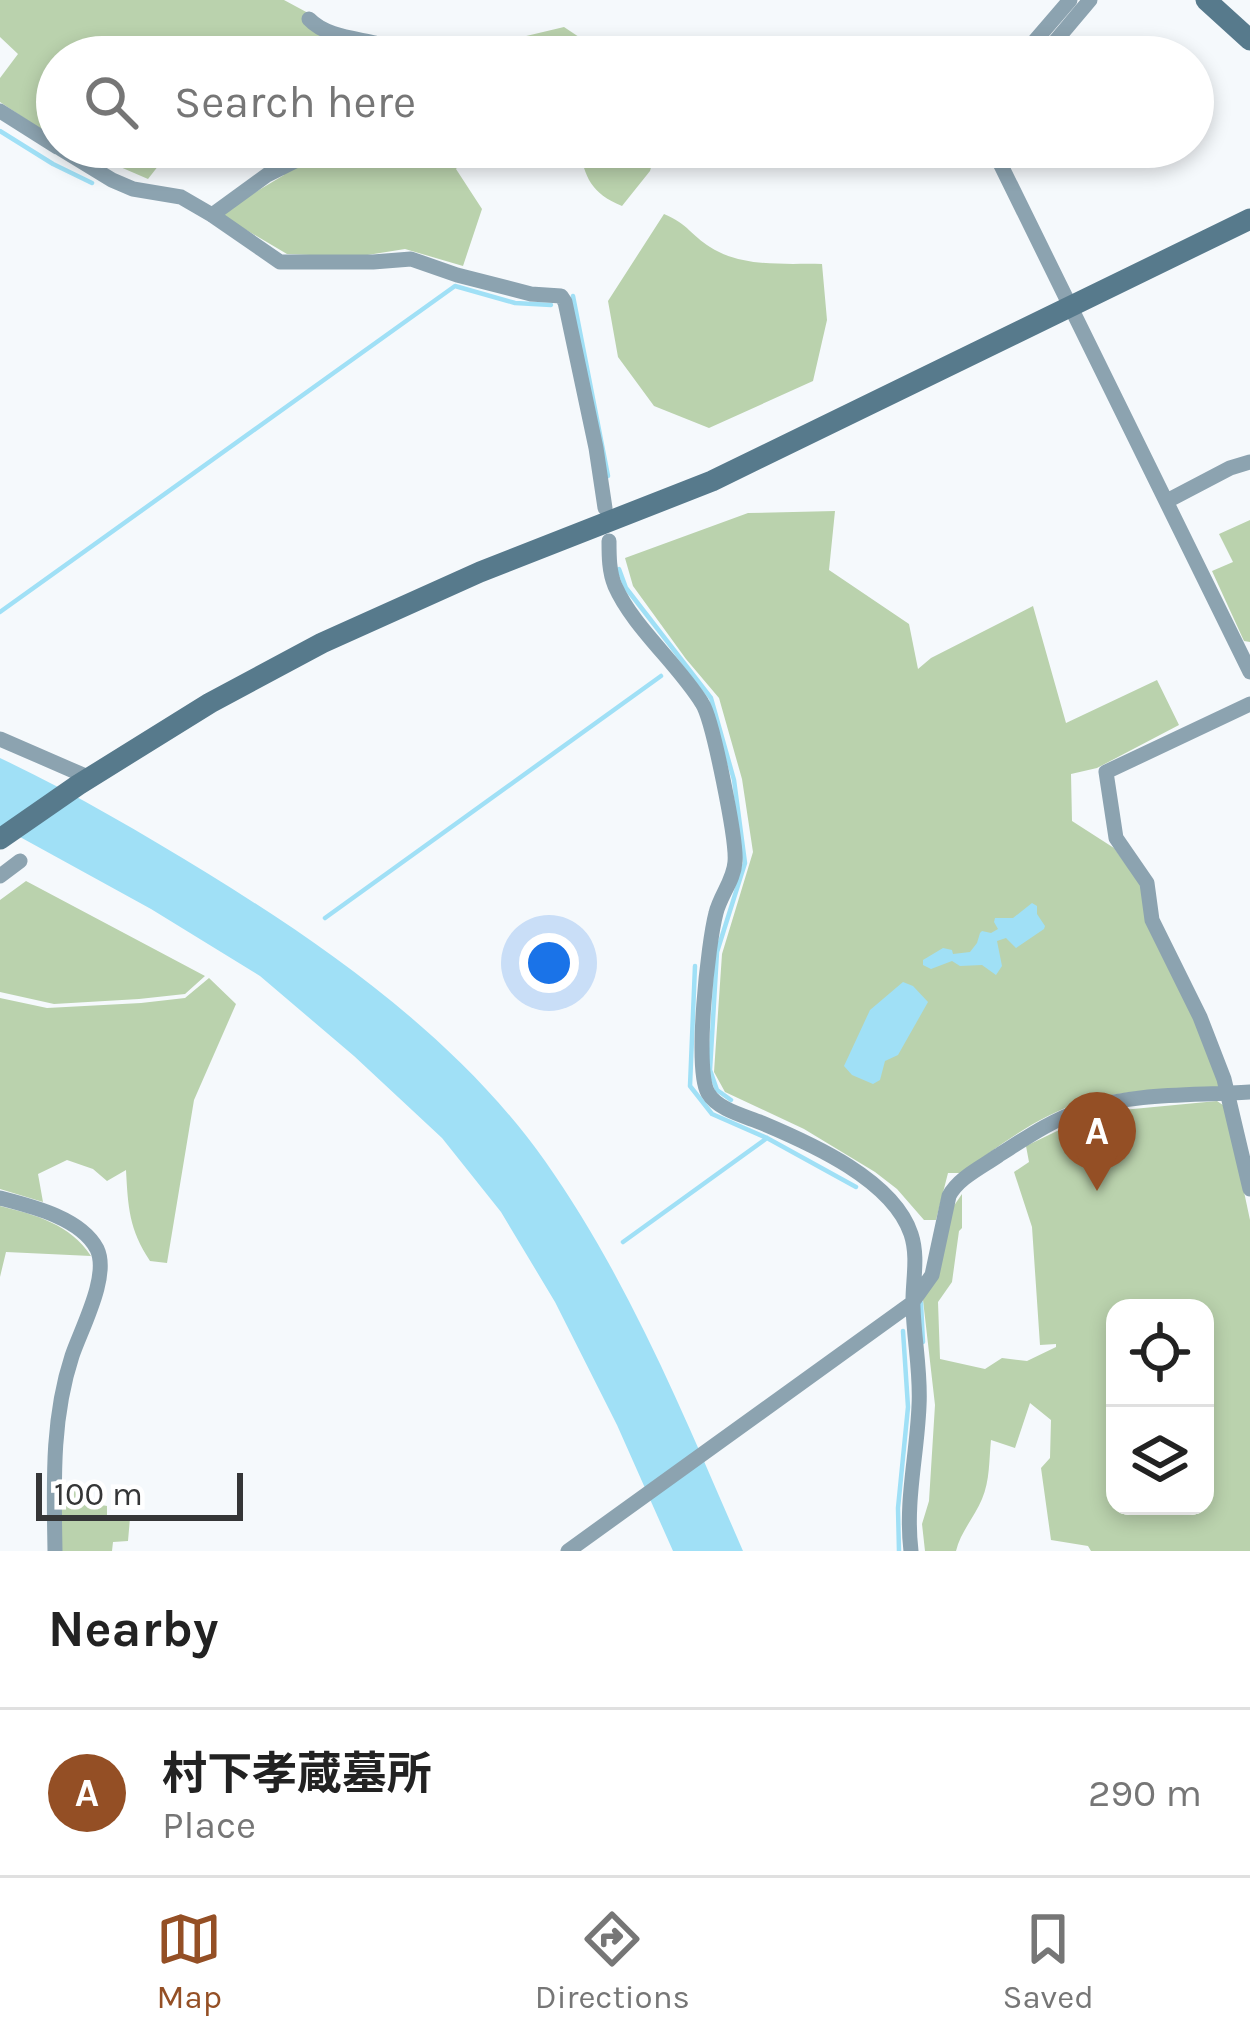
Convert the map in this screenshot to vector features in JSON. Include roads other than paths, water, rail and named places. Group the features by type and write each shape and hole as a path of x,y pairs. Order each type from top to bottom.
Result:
{"street":[{"path":"1039,36 1070,0"},
{"path":"1060,36 1090,0"},
{"path":"1206,0 1250,40"},
{"path":"309,19 326,31 346,36"},
{"path":"0,111 36,134"},
{"path":"92,168 133,189 181,197 280,262 411,259 512,290 561,296 605,508"},
{"path":"212,215 281,168"},
{"path":"1002,168 1250,671"},
{"path":"0,839 210,704 322,643 480,572 712,481 1250,219"},
{"path":"1167,501 1250,462"},
{"path":"609,542 614,585 625,604 705,707 727,805 735,862 716,909 708,955 702,1068 707,1092 724,1108 803,1140 852,1169 889,1198 914,1241 912,1304 919,1387 908,1514 911,1551"},
{"path":"1250,704 1106,772 1116,838 1148,883 1152,920 1200,1017 1229,1093 1250,1189"},
{"path":"0,739 84,782"},
{"path":"0,876 20,861"},
{"path":"568,1551 912,1304 932,1276 954,1188 1028,1136 1077,1112 1112,1102 1250,1092"},
{"path":"0,1198 71,1224 88,1237 99,1258 99,1279 70,1362 55,1431 55,1551"}],"water":[{"path":"0,758 131,828 300,933 391,1000 473,1076 545,1161 603,1253 654,1351 743,1551 673,1551 555,1302 501,1212 442,1138 260,976 0,826"},
{"path":"1032,903 1044,929 1016,948 1006,938 997,941 1002,966 996,975 982,965 960,966 952,961 931,969 923,965 923,960 943,948 953,954 970,952 982,931 998,929 995,918 1013,918"},
{"path":"903,982 928,1002 898,1055 885,1061 880,1080 873,1084 844,1066 870,1010"}],"waterway":[{"path":"0,131 36,153"},
{"path":"61,168 92,183"},
{"path":"0,612 455,286 515,303 551,305"},
{"path":"573,296 608,476"},
{"path":"619,569 626,588 711,698 734,780 745,863 717,952 710,1070 717,1090 731,1100"},
{"path":"325,918 661,676"},
{"path":"695,966 690,1086 712,1114 856,1187"},
{"path":"623,1242 767,1138"},
{"path":"921,1303 923,1342"},
{"path":"899,1551 898,1508 908,1407 903,1331"}],"place":[{"name":"村下孝蔵墓所","path":"1097,1191"}]}
